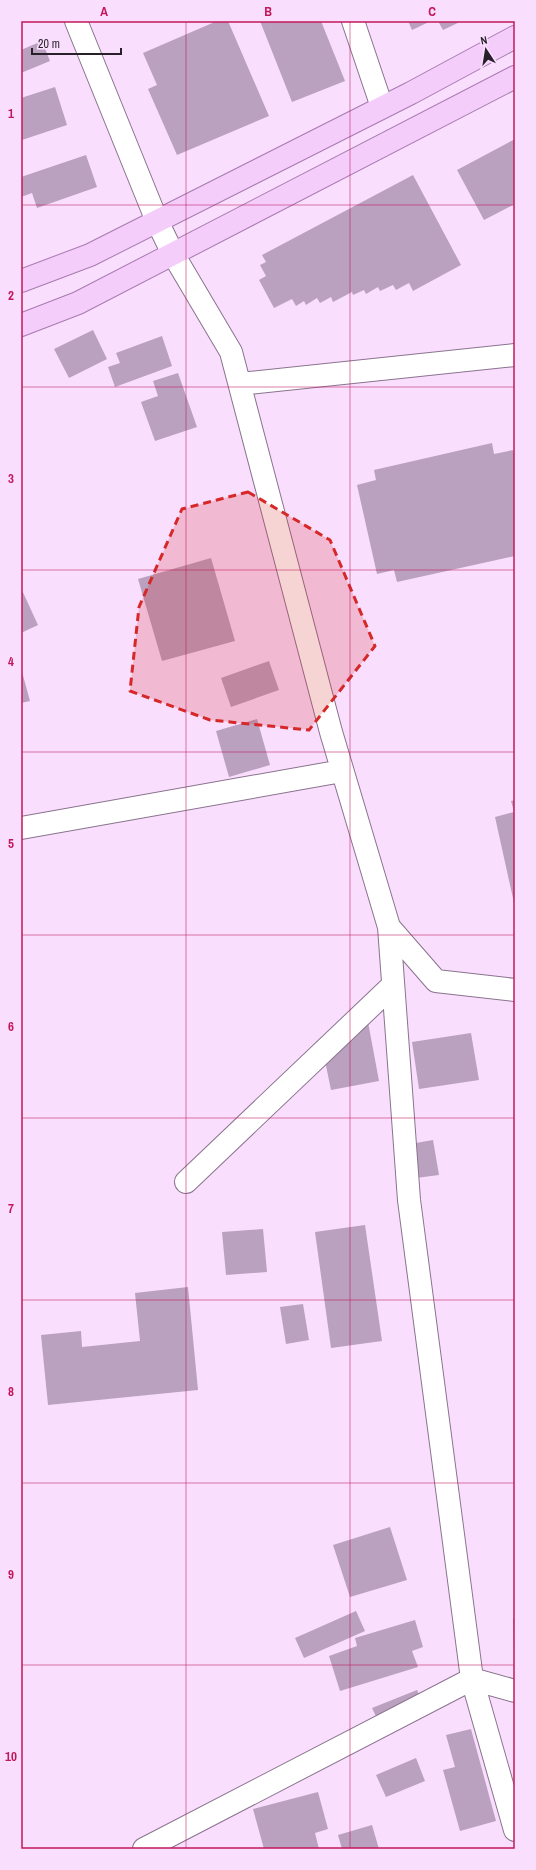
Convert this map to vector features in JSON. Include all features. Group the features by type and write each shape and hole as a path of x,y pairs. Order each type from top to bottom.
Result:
{"main road":[{"path":"21,281 90,255 382,107 515,37"},
{"path":"21,325 78,304 515,77"}],"street":[{"path":"76,21 157,221 173,254 231,352 342,771 388,927 409,1200 472,1679 515,1830"},
{"path":"353,21 382,107"},
{"path":"240,384 515,355"},
{"path":"21,828 342,771"},
{"path":"388,927 436,981 515,990"},
{"path":"186,1182 393,985"},
{"path":"144,1849 472,1679 515,1691"}],"highlighted area":[{"path":"248,492 330,540 375,646 309,730 210,720 130,691 139,607 182,509"}],"building":[{"path":"217,21 228,21 269,116 177,155 148,89 157,85 143,53"},
{"path":"260,21 321,21 345,81 292,102"},
{"path":"408,21 431,21 412,30"},
{"path":"438,21 462,21 443,30"},
{"path":"42,41 50,61 21,73 21,50"},
{"path":"55,87 67,125 22,140 21,98"},
{"path":"515,139 515,204 484,220 457,170"},
{"path":"86,155 97,187 37,208 32,193 21,197 21,177"},
{"path":"413,175 461,265 413,291 409,283 396,290 393,285 380,291 378,287 366,294 364,290 353,295 352,292 333,302 331,297 320,303 317,298 306,305 304,301 296,306 292,299 274,308 259,280 266,276 260,265 266,262 262,255"},
{"path":"93,330 107,359 69,378 54,349"},
{"path":"162,336 172,366 115,387 108,367 120,363 116,353"},
{"path":"178,373 197,427 155,441 141,402 158,396 153,381"},
{"path":"492,443 494,454 513,450 515,458 515,556 397,582 394,570 377,574 357,485 376,480 374,470"},
{"path":"211,558 235,641 162,661 138,579"},
{"path":"21,588 38,625 21,633"},
{"path":"269,661 279,690 231,707 221,678"},
{"path":"21,668 30,701 21,703"},
{"path":"257,719 270,765 229,777 216,731"},
{"path":"515,800 514,903 495,817 514,812 511,801"},
{"path":"368,1022 379,1081 331,1090 324,1056"},
{"path":"471,1033 479,1080 419,1089 412,1042"},
{"path":"433,1140 439,1175 416,1178 410,1144"},
{"path":"365,1225 382,1341 331,1348 315,1232"},
{"path":"263,1229 267,1272 226,1275 222,1232"},
{"path":"188,1287 198,1390 48,1405 41,1335 81,1331 82,1347 140,1341 135,1293"},
{"path":"303,1304 309,1340 286,1344 280,1307"},
{"path":"390,1527 407,1580 350,1597 333,1545"},
{"path":"356,1611 365,1631 304,1658 295,1638"},
{"path":"513,1619 515,1619 515,1650 514,1650"},
{"path":"415,1620 423,1647 412,1651 418,1667 340,1691 329,1656 357,1646 355,1638"},
{"path":"417,1690 425,1708 381,1727 372,1708"},
{"path":"471,1729 496,1821 460,1831 443,1770 455,1767 446,1735"},
{"path":"416,1758 425,1781 386,1797 376,1775"},
{"path":"318,1792 328,1829 315,1833 319,1849 264,1849 253,1809"},
{"path":"372,1825 379,1849 342,1849 338,1835"}]}
